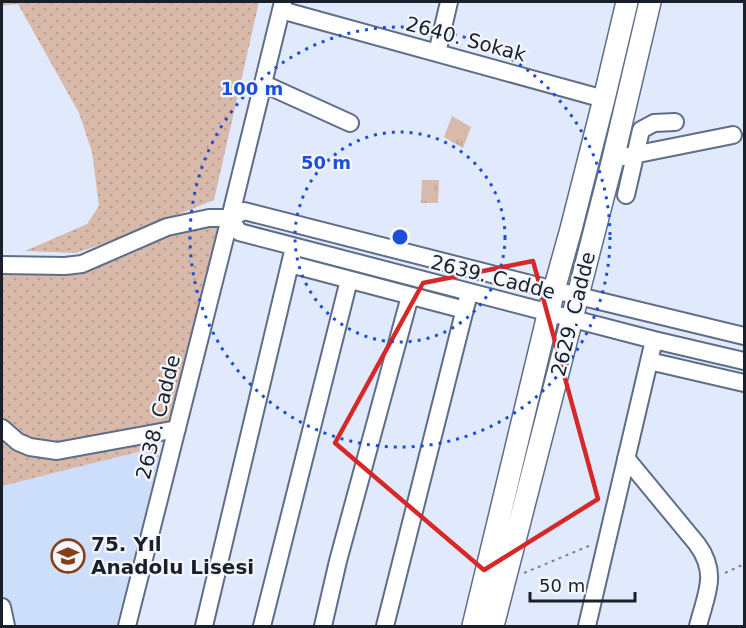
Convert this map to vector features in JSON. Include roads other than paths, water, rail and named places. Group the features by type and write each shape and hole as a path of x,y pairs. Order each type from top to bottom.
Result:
{"main road":[{"name":"2629. Cadde","path":"473,627 554,290 627,2"},
{"name":"2629. Cadde","path":"493,627 613,159 650,2"}],"street":[{"path":"437,53 449,2"},
{"name":"2640. Sokak","path":"282,6 437,53 604,99"},
{"name":"2638. Cadde","path":"127,627 231,218 282,6"},
{"path":"264,84 350,123"},
{"path":"626,195 640,130 654,123 675,122"},
{"path":"613,159 733,135"},
{"name":"2639. Cadde","path":"744,336 244,211 231,218 239,232 469,293 744,361"},
{"path":"2,265 82,264 167,228 209,218 231,218"},
{"path":"204,627 294,247"},
{"path":"290,264 465,310"},
{"path":"262,627 349,280"},
{"path":"385,627 469,293"},
{"path":"323,627 338,561 410,296"},
{"path":"587,627 654,340"},
{"path":"649,361 744,383"},
{"path":"2,428 18,442 30,447 57,451 177,429"},
{"path":"626,458 701,550 708,564 710,580 698,627"},
{"path":"2,607 6,627"}],"place":[{"name":"75. Yıl Anadolu Lisesi","path":"68,556"}]}
